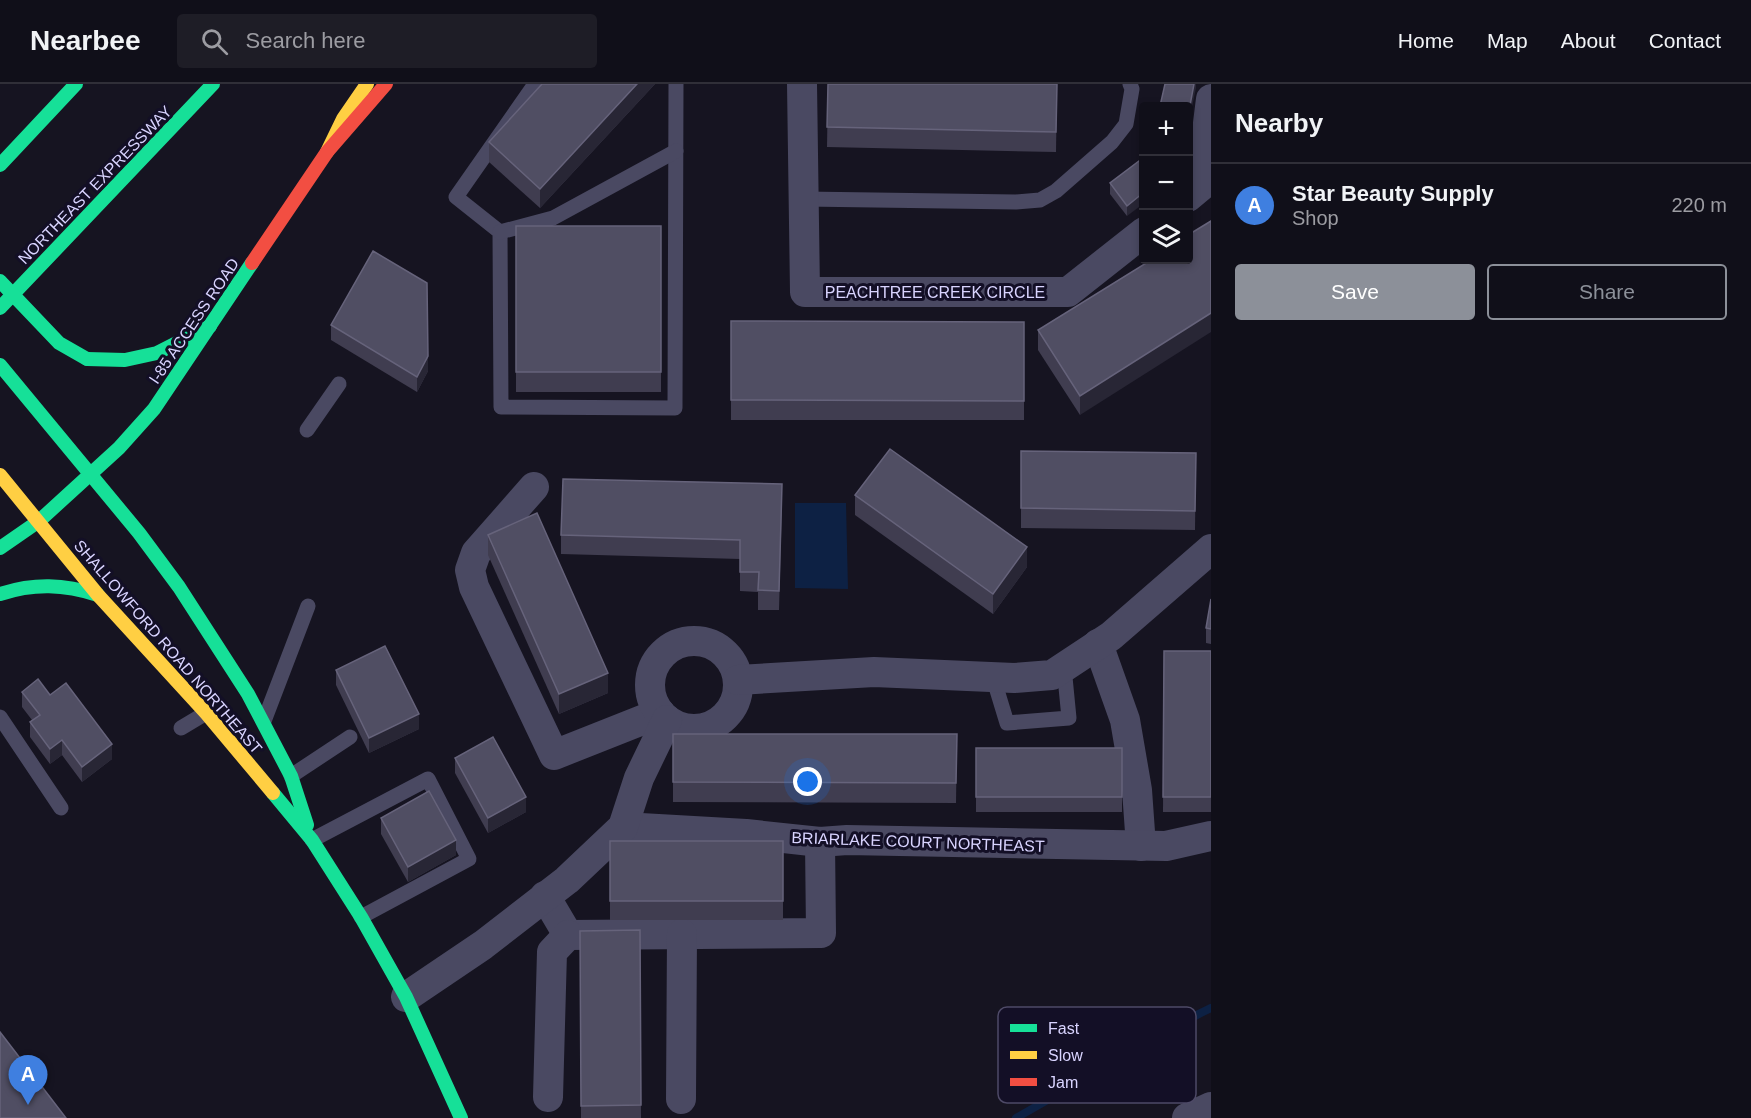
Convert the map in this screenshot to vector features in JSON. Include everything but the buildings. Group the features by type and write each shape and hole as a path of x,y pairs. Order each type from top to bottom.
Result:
{"main road":[{"path":"0,165 76,84"},
{"name":"NORTHEAST EXPRESSWAY","path":"0,308 213,84"},
{"path":"327,152 343,119 367,84"},
{"name":"I-85 ACCESS ROAD","path":"0,548 39,521 119,448 154,409 327,152 386,84"},
{"path":"0,281 58,343 87,359 125,360 157,352 212,326"},
{"name":"SHALLOWFORD ROAD NORTHEAST","path":"0,365 91,474 179,587 248,694 291,776 312,840"},
{"name":"SHALLOWFORD ROAD NORTHEAST","path":"0,475 98,595 206,712 312,840 361,917 406,998 461,1118"},
{"path":"0,594 10,590 50,584 71,586 98,595"}],"street":[{"name":"PEACHTREE CREEK CIRCLE","path":"802,84 805,292 1068,292 1139,235"},
{"path":"1193,193 1200,187 1211,99"},
{"path":"534,487 476,553 470,570 474,587 554,755 664,717"},
{"path":"738,680 874,672 1014,678 1052,675 1111,636 1211,549"},
{"path":"698,640 713,645 725,653 734,665 738,680 735,702 722,720 694,729 680,726 664,717 651,697 650,683 652,669 660,657 670,647 698,640"},
{"path":"1098,644 1125,720 1137,790 1141,846"},
{"path":"406,998 483,945 567,880 623,827 639,778 664,717"},
{"name":"BRIARLAKE COURT NORTHEAST","path":"623,827 746,834 820,842 847,840 1166,846 1211,836"},
{"path":"548,1096 552,952 568,935 821,933 820,842"},
{"path":"545,896 568,935"},
{"path":"681,1099 682,934"},
{"path":"1187,1118 1211,1107"}],"lane":[{"path":"500,232 456,197 535,84"},
{"path":"500,232 501,407 675,408 676,84"},
{"path":"804,199 1016,202 1040,200 1056,192 1112,142 1126,124 1130,84"},
{"path":"500,232 553,218 676,151"},
{"path":"307,430 339,384"},
{"path":"263,723 308,606"},
{"path":"993,677 1007,723 1069,718 1064,667"},
{"path":"181,728 206,712"},
{"path":"0,717 61,808"},
{"path":"291,776 350,736"},
{"path":"312,840 428,779 469,859 361,917"}],"water":[{"path":"795,503 846,503 848,589 795,588"}],"waterway":[{"path":"1196,1016 1211,1008"},
{"path":"1016,1118 1042,1103"}],"traffic: fast":[{"path":"0,165 76,84"},
{"path":"0,308 213,84"},
{"path":"0,548 39,521 119,448 154,409 252,263"},
{"path":"0,281 59,343 87,359"},
{"path":"87,359 125,360 157,353 210,326"},
{"path":"0,365 139,533 179,587 248,694 291,776 307,825"},
{"path":"0,594 25,588 49,586 98,595"},
{"path":"273,793 312,840 361,917 406,997 461,1118"}],"traffic: slow":[{"path":"327,152 343,119 367,84"},
{"path":"0,475 98,595 206,713 273,793"}],"traffic: jam":[{"path":"252,263 327,152 386,84"}],"place":[{"name":"Star Beauty Supply","path":"28,1105"}]}
